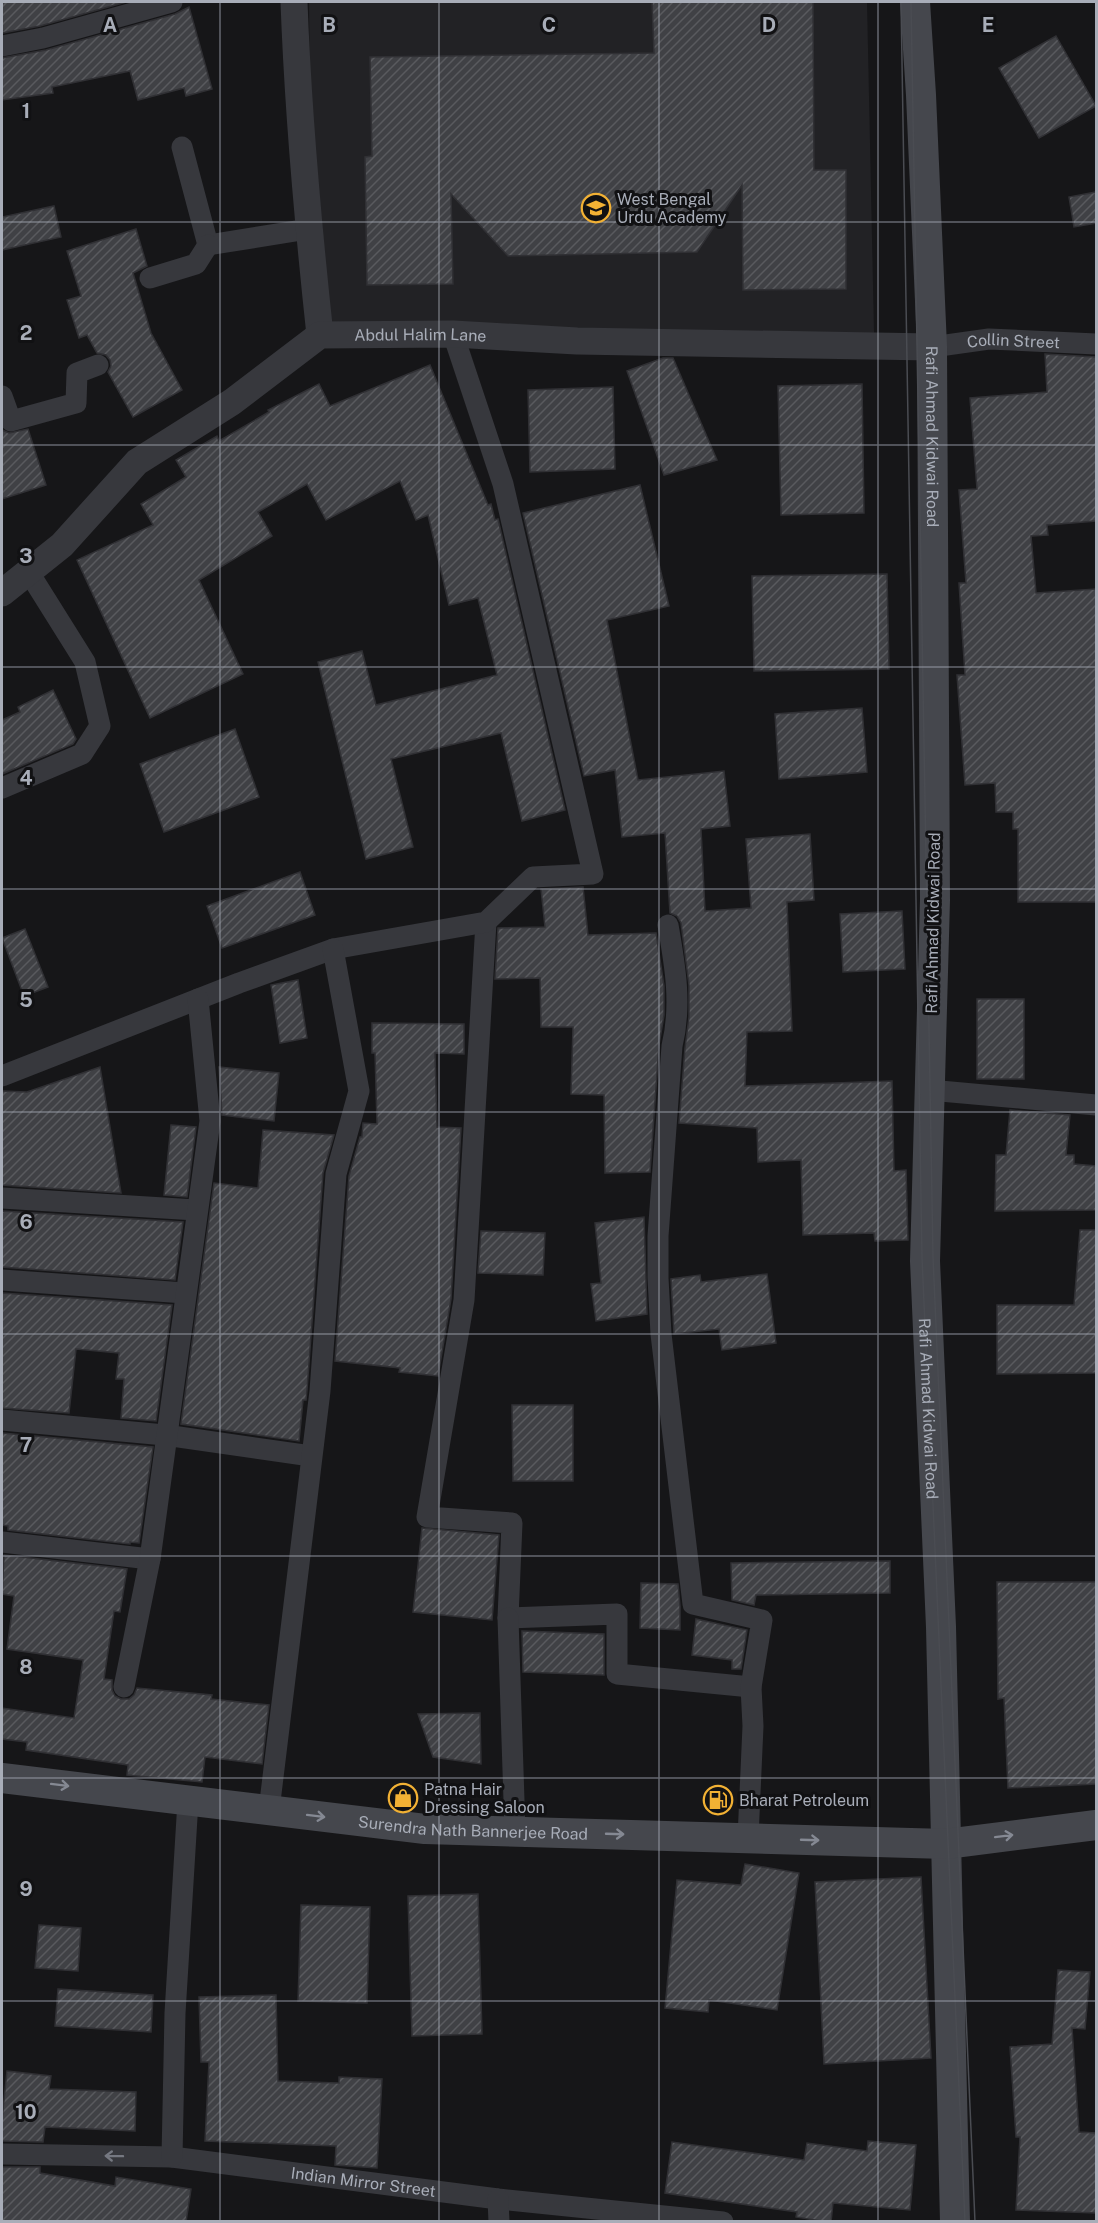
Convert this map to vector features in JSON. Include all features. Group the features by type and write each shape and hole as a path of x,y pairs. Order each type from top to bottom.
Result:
{"main road":[{"name":"Rafi Ahmad Kidwai Road","path":"915,2 922,106 932,347 934,912 925,1261 941,1627 955,2222"},
{"name":"Surendra Nath Bannerjee Road","path":"2,1778 425,1829 946,1844 1096,1825"}],"street":[{"path":"2,46 43,39 172,2"},
{"path":"2,593 62,545 137,462 232,402 320,335 308,229 297,81 294,2"},
{"path":"150,278 196,264 207,245 182,147"},
{"path":"207,245 308,229"},
{"path":"2,1076 333,949 486,922 533,877 593,874 503,484 453,334"},
{"name":"Abdul Halim Lane","path":"320,335 453,334 577,341 932,347"},
{"name":"Collin Street","path":"932,347 989,339 1096,344"},
{"path":"2,396 11,421 76,403 77,373 98,365"},
{"path":"2,788 82,754 100,726 85,662 28,571"},
{"path":"486,922 464,1300 427,1517 512,1523 508,1618 515,1831"},
{"path":"668,924 678,979 676,1030 672,1046 658,1236 661,1334 693,1604 762,1620 750,1687 753,1726 748,1838"},
{"path":"269,1810 320,1391 336,1174 359,1091 333,949"},
{"path":"124,1687 150,1559 165,1435 210,1121 198,999"},
{"path":"929,1090 1096,1105"},
{"path":"2,1198 196,1210"},
{"path":"2,1280 185,1293"},
{"path":"2,1420 165,1435 311,1456"},
{"path":"2,1542 150,1559"},
{"path":"508,1618 617,1614 617,1674 750,1687"},
{"path":"172,2157 175,2013 188,1801"},
{"name":"Indian Mirror Street","path":"2,2154 172,2157 498,2199 723,2222"},
{"path":"498,2199 499,2222"}],"shaded area":[{"name":"West Bengal Urdu Academy","path":"309,2 867,2 874,333 331,327 310,90"}],"building":[{"path":"2,2 126,2 40,26 2,33"},
{"path":"652,2 813,2 814,170 846,170 846,289 743,290 742,185 697,252 508,256 451,194 453,284 367,285 365,157 372,156 370,57 654,53"},
{"path":"189,7 212,89 186,96 184,88 138,100 130,71 52,87 53,93 2,100 2,58 46,50 175,14"},
{"path":"1056,36 1096,106 1039,138 999,68"},
{"path":"1096,192 1096,223 1074,227 1069,197"},
{"path":"54,206 61,237 2,250 2,217"},
{"path":"136,229 147,266 133,273 151,333 182,390 133,417 108,372 111,366 110,360 106,355 97,353 87,335 79,338 67,300 81,296 67,251"},
{"path":"1045,354 1096,357 1096,521 1047,525 1048,535 1031,536 1036,593 1096,589 1096,902 1018,902 1018,829 1013,829 1013,812 996,812 995,783 965,785 957,675 965,675 959,583 966,583 959,490 977,489 970,398 1047,392"},
{"path":"663,358 673,358 717,460 664,475 627,371"},
{"path":"430,365 488,505 491,504 495,520 498,519 565,810 522,821 501,733 391,759 413,847 366,859 318,662 362,651 376,705 497,675 478,598 449,605 428,515 416,520 400,481 326,520 307,484 258,512 272,536 199,580 243,674 150,718 77,560 153,525 141,504 186,477 176,460 217,436 219,441 269,412 268,410 319,384 330,406"},
{"path":"862,384 864,513 781,515 778,386"},
{"path":"613,387 615,469 530,472 528,390"},
{"path":"28,429 46,485 2,499 2,430 9,433"},
{"path":"640,485 669,606 607,620 638,780 724,771 730,826 701,829 705,911 751,908 746,839 810,834 814,900 787,902 792,1031 747,1032 745,1086 892,1081 894,1171 906,1170 908,1240 875,1241 874,1233 803,1235 801,1160 758,1162 757,1128 679,1123 689,1017 689,985 681,923 677,916 670,913 665,833 622,837 615,770 584,776 523,513"},
{"path":"887,574 889,669 754,671 752,576"},
{"path":"53,690 76,739 73,744 2,774 2,720 20,712 18,707"},
{"path":"862,708 867,772 779,779 775,714"},
{"path":"235,729 259,797 164,832 140,764"},
{"path":"300,872 315,915 222,948 207,906"},
{"path":"583,887 588,935 656,933 664,986 664,1015 659,1045 650,1172 605,1173 604,1095 571,1094 573,1027 541,1027 540,978 495,979 498,928 545,927 541,889"},
{"path":"902,911 905,969 843,972 840,914"},
{"path":"25,929 48,987 24,996 2,938"},
{"path":"298,980 307,1038 280,1043 271,985"},
{"path":"977,999 1024,999 1024,1079 977,1079"},
{"path":"372,1023 464,1024 464,1054 435,1053 437,1127 461,1128 451,1299 438,1376 399,1372 400,1368 335,1361 349,1176 360,1137 362,1137 363,1123 377,1124"},
{"path":"100,1067 121,1193 2,1185 2,1091 27,1092"},
{"path":"219,1067 279,1073 274,1121 222,1115"},
{"path":"1010,1110 1070,1115 1066,1155 1074,1155 1074,1164 1096,1166 1096,1210 995,1211 996,1155 1006,1155"},
{"path":"171,1125 196,1127 187,1197 164,1195"},
{"path":"263,1130 334,1135 323,1173 307,1390 306,1400 303,1400 299,1441 181,1424 214,1183 258,1188"},
{"path":"2,1211 183,1222 175,1280 2,1267"},
{"path":"644,1217 647,1314 596,1321 591,1284 601,1283 595,1223"},
{"path":"1080,1230 1096,1230 1096,1373 997,1374 997,1305 1074,1305"},
{"path":"481,1231 545,1233 543,1275 478,1273"},
{"path":"767,1274 776,1343 722,1350 719,1329 674,1334 671,1279 700,1275 701,1282"},
{"path":"2,1293 172,1305 156,1421 121,1418 124,1379 116,1379 119,1353 76,1349 69,1413 2,1408"},
{"path":"512,1405 573,1405 573,1481 513,1481"},
{"path":"2,1433 153,1447 139,1543 130,1542 130,1544 8,1530 8,1526 2,1525"},
{"path":"422,1528 499,1535 492,1620 413,1612"},
{"path":"4,1555 127,1569 120,1612 114,1611 104,1679 112,1680 112,1690 115,1696 129,1699 137,1688 212,1695 211,1699 269,1705 262,1764 205,1757 202,1782 127,1775 128,1765 26,1750 27,1742 2,1739 2,1708 74,1718 83,1660 7,1649 14,1596 2,1594"},
{"path":"890,1561 890,1593 756,1595 754,1605 732,1600 731,1563"},
{"path":"997,1582 1096,1582 1096,1784 1008,1788 1004,1698 998,1699"},
{"path":"641,1583 678,1584 680,1630 640,1628"},
{"path":"696,1619 747,1630 741,1669 732,1669 732,1660 692,1655"},
{"path":"522,1631 604,1634 604,1675 523,1672"},
{"path":"480,1713 481,1764 433,1757 418,1714"},
{"path":"745,1864 799,1873 777,2010 709,2000 708,2012 665,2008 677,1880 741,1885"},
{"path":"921,1877 931,2058 824,2064 815,1882"},
{"path":"478,1894 482,2034 412,2036 408,1896"},
{"path":"301,1905 370,1907 367,2003 298,2001"},
{"path":"39,1925 81,1928 78,1971 35,1968"},
{"path":"1058,1970 1090,1972 1085,2029 1072,2028 1079,2132 1096,2133 1096,2213 1016,2210 1020,2137 1016,2137 1010,2047 1052,2044"},
{"path":"58,1989 153,1995 151,2032 55,2026"},
{"path":"276,1995 278,2081 339,2083 339,2077 382,2079 377,2168 335,2165 336,2146 205,2141 209,2062 201,2062 199,1997"},
{"path":"7,2071 51,2076 49,2089 136,2092 135,2131 45,2127 43,2142 2,2141"},
{"path":"868,2141 916,2145 910,2210 833,2203 831,2222 827,2222 796,2217 797,2212 665,2193 672,2142 804,2160 807,2143 867,2151"},
{"path":"2,2167 40,2167 40,2173 115,2186 116,2177 191,2189 186,2222 2,2222"}],"tram line":[{"path":"901,2 922,1258 965,2222"},
{"path":"911,2 933,1257 975,2222"}],"place":[{"name":"West Bengal Urdu Academy","path":"596,208"},
{"name":"Patna Hair Dressing Saloon","path":"403,1798"},
{"name":"Bharat Petroleum","path":"718,1800"}]}
